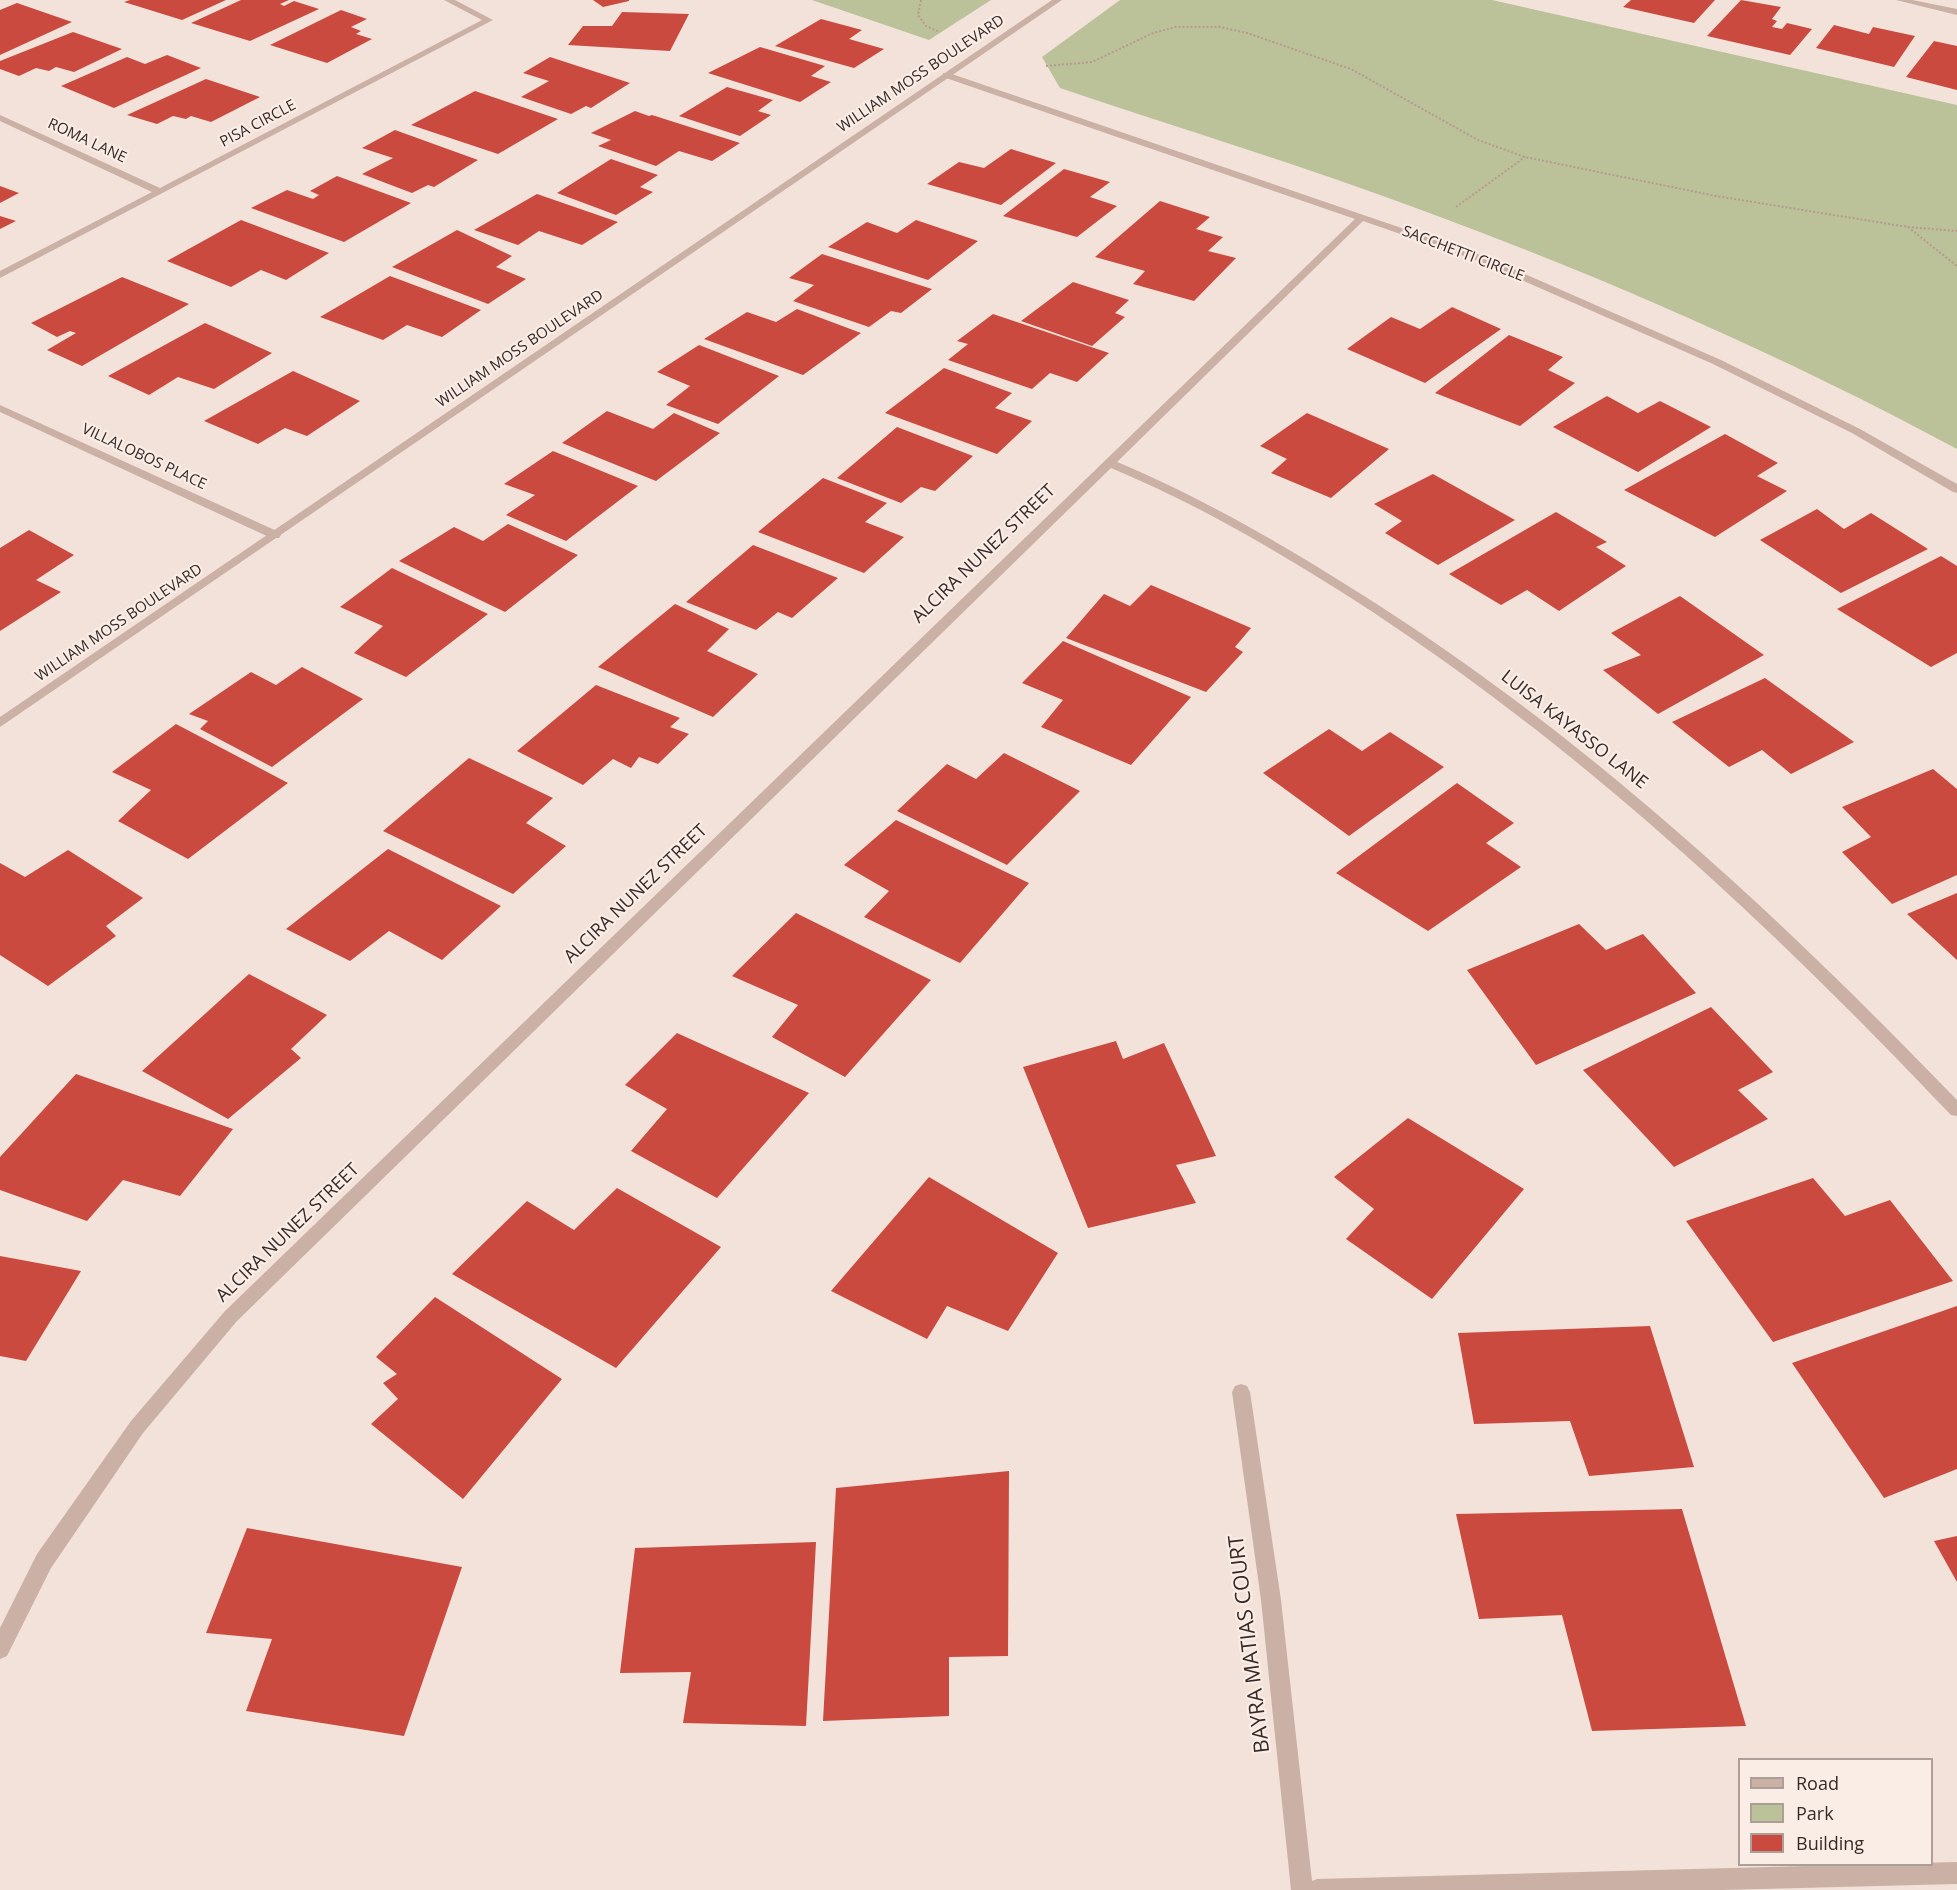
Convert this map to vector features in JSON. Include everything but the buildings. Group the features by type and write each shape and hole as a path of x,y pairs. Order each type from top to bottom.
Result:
{"street":[{"name":"PISA CIRCLE","path":"0,275 489,20 448,0"},
{"name":"WILLIAM MOSS BOULEVARD","path":"0,723 1058,0"},
{"path":"1900,0 1957,12"},
{"name":"SACCHETTI CIRCLE","path":"946,75 1415,234 1535,281 1717,362 1856,432 1957,489"},
{"name":"ROMA LANE","path":"0,118 161,192"},
{"name":"ALCIRA NUNEZ STREET","path":"0,1649 51,1552 137,1427 231,1316 1107,462 1362,217"},
{"name":"VILLALOBOS PLACE","path":"0,408 275,535"},
{"name":"LUISA KAYASSO LANE","path":"1107,462 1189,497 1330,578 1449,656 1582,755 1728,880 1885,1033 1957,1110"},
{"name":"BAYRA MATIAS COURT","path":"1241,1392 1271,1600 1302,1890"},
{"path":"1317,1890 1957,1873"}],"path":[{"path":"984,50 1022,64 1061,66 1092,62 1153,33 1176,27 1220,27 1248,33 1350,69 1478,140 1525,157 1716,196 1908,227 1957,231"},
{"path":"1415,234 1525,157"},
{"path":"1908,227 1957,266"}],"green space":[{"path":"812,0 991,0 929,40"},
{"path":"1120,0 1492,0 1957,105 1957,449 1827,382 1628,291 1379,194 1060,88 1042,57"}]}
